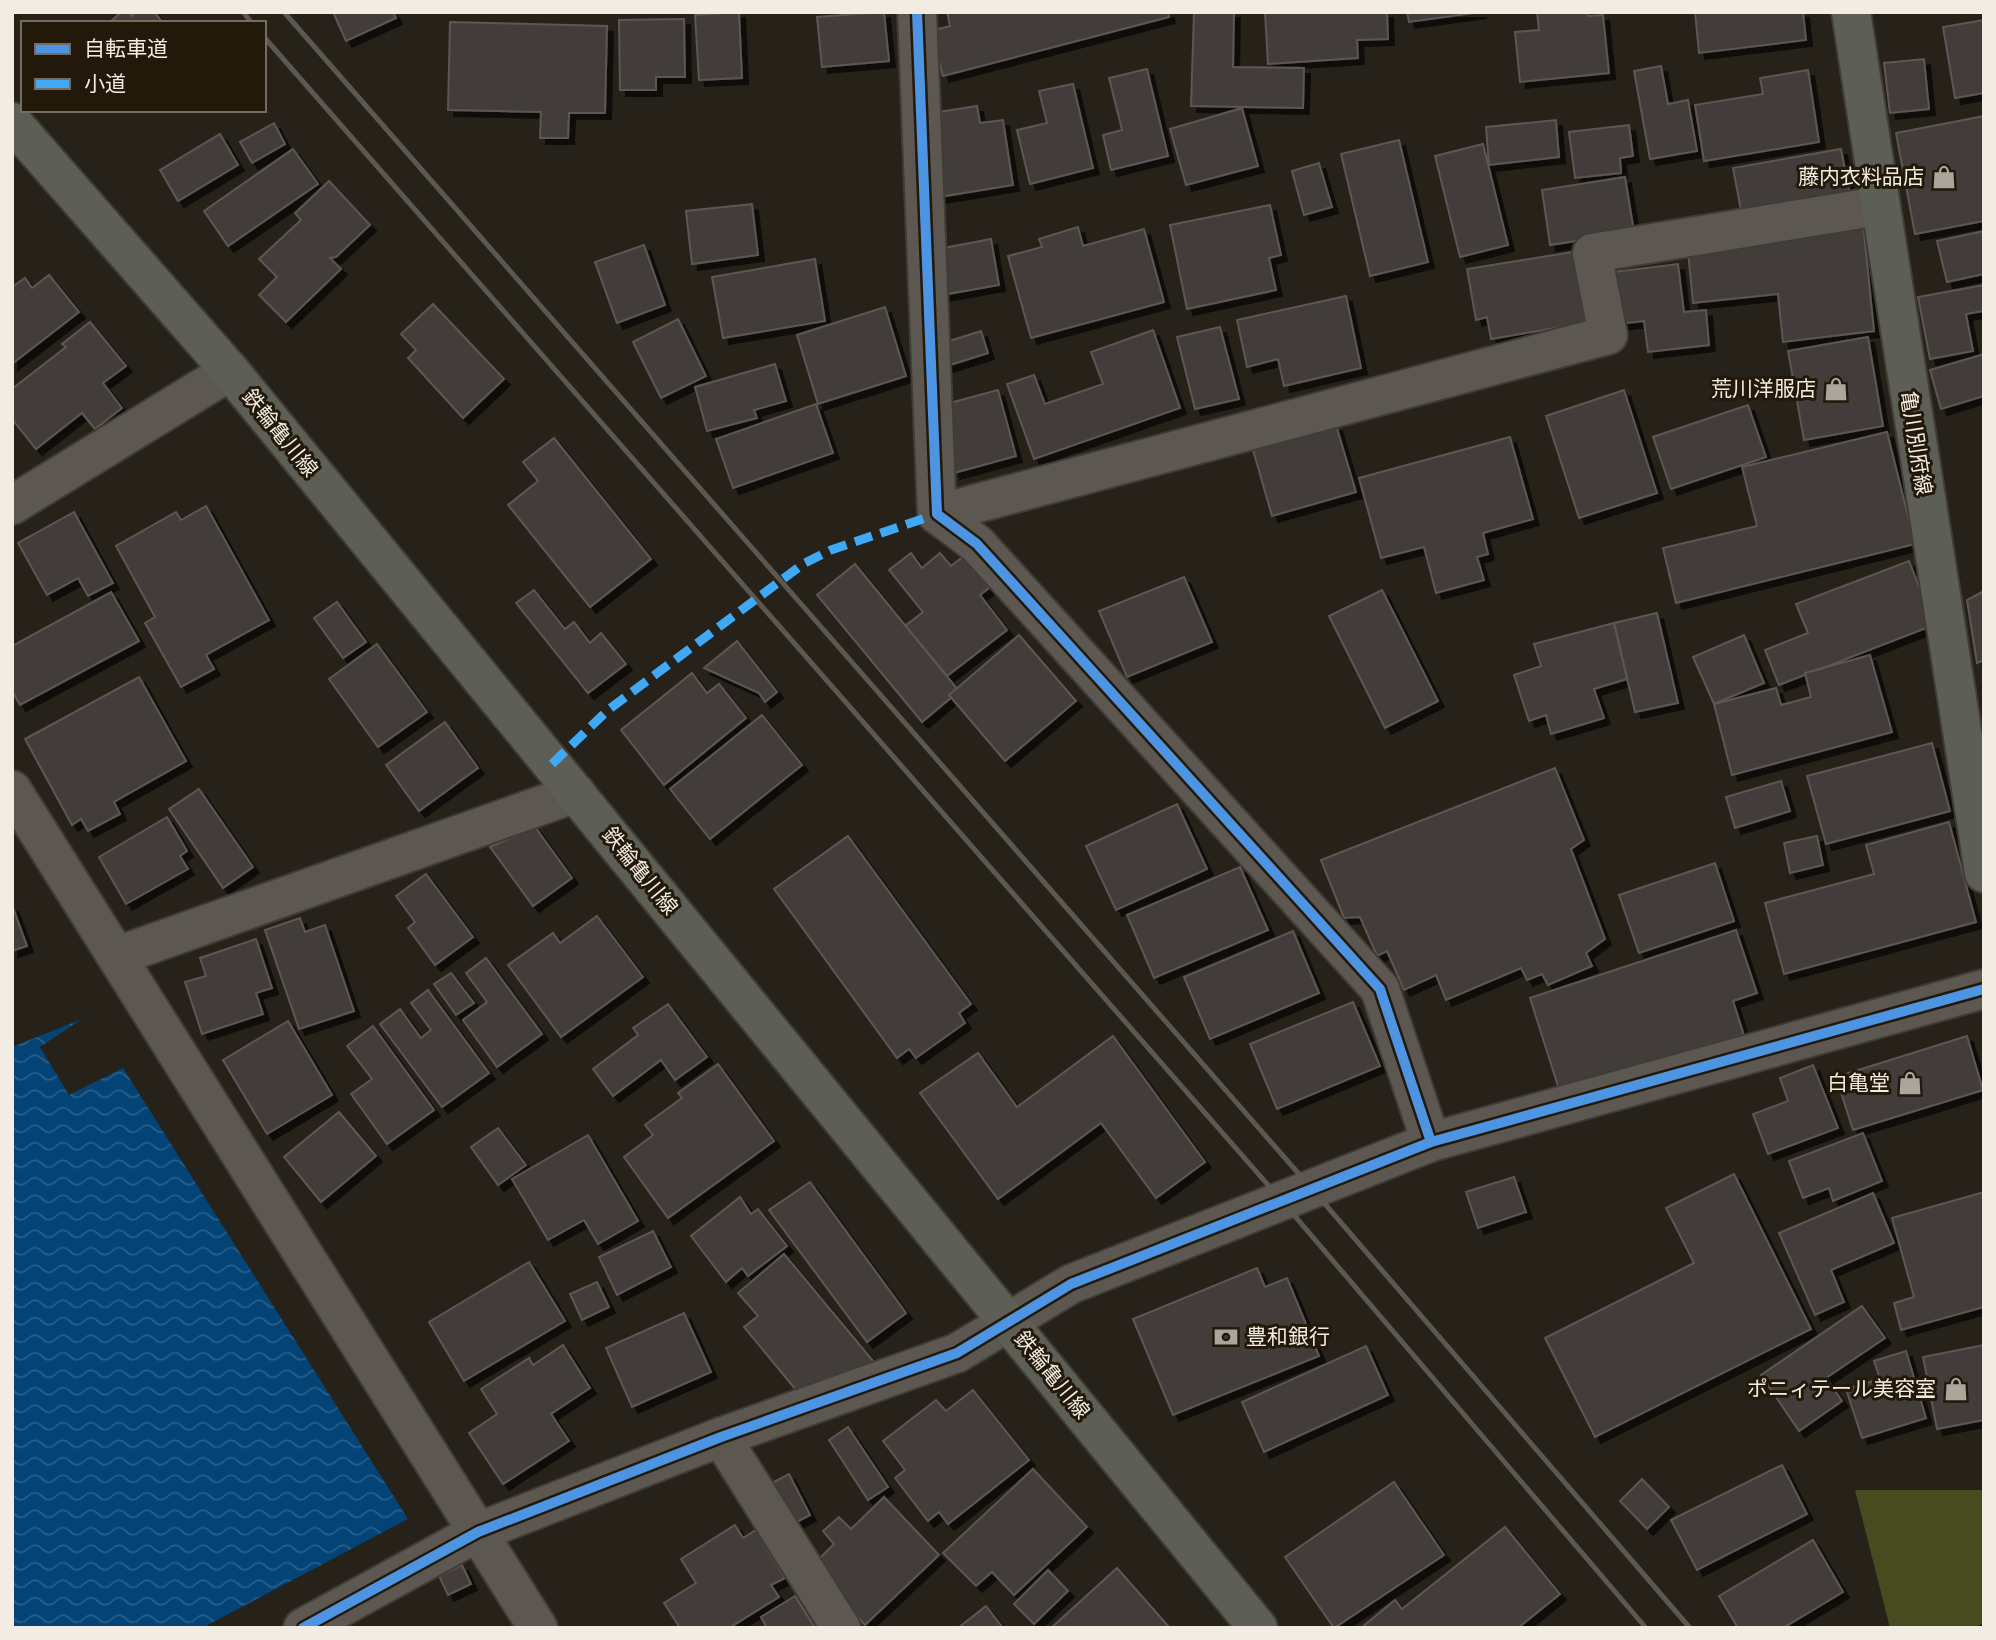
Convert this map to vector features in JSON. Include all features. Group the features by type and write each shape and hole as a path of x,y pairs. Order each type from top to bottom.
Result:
{"main road":[{"name":"亀川別府線","path":"1851,12 1984,873"},
{"name":"鉄輪亀川線","path":"12,122 230,371 1258,1628"}],"street":[{"path":"917,12 937,514"},
{"path":"937,514 1608,335 1592,253 1879,206"},
{"path":"12,505 230,371"},
{"path":"937,514 977,544 1380,989 1431,1142"},
{"path":"12,790 538,1628"},
{"path":"117,956 576,793"},
{"path":"303,1628 478,1532 721,1437 957,1353 1072,1284 1431,1142 1984,989"},
{"path":"721,1437 841,1628"}],"green space":[{"path":"1855,1490 1984,1490 1984,1623 1973,1628 1890,1628"}],"water":[{"path":"82,1019 40,1047 69,1095 123,1068 408,1519 202,1628 12,1628 12,1047"}],"building":[{"path":"121,12 129,12 132,16 136,12 154,12 161,21 111,21"},
{"path":"333,12 393,12 396,18 346,41"},
{"path":"739,12 742,78 699,80 695,15"},
{"path":"884,12 889,61 822,67 817,17"},
{"path":"947,12 1168,12 1169,17 943,76 931,31 950,26"},
{"path":"1194,12 1234,12 1233,67 1304,68 1303,108 1191,106"},
{"path":"1265,12 1387,12 1388,39 1357,40 1358,58 1268,64"},
{"path":"1407,12 1481,12 1409,22"},
{"path":"1537,12 1587,12 1588,16 1603,15 1609,73 1520,82 1515,32 1539,30"},
{"path":"1695,12 1803,12 1806,40 1699,53"},
{"path":"684,19 685,77 656,77 656,90 620,90 619,20"},
{"path":"1984,20 1984,93 1955,98 1943,27"},
{"path":"450,22 607,26 605,113 569,113 568,138 540,138 541,112 448,110"},
{"path":"1924,59 1929,109 1890,113 1884,63"},
{"path":"1661,66 1668,104 1688,100 1697,151 1650,159 1634,71"},
{"path":"1147,69 1168,156 1111,170 1103,135 1122,130 1109,78"},
{"path":"1808,70 1819,142 1704,161 1695,105 1763,94 1760,78"},
{"path":"1073,84 1093,168 1030,184 1017,130 1047,123 1039,91"},
{"path":"977,106 980,123 1003,120 1013,185 939,197 926,114"},
{"path":"1242,108 1258,166 1186,185 1170,129"},
{"name":"藤内衣料品店","path":"1984,116 1984,221 1915,234 1896,133"},
{"path":"1556,120 1559,157 1489,165 1486,127"},
{"path":"274,123 285,144 252,163 240,142"},
{"path":"1629,125 1633,156 1620,158 1621,173 1575,178 1569,132"},
{"path":"220,134 238,165 178,201 160,170"},
{"path":"1399,140 1428,262 1370,276 1341,154"},
{"path":"1483,144 1508,245 1460,257 1435,156"},
{"path":"293,149 318,184 228,246 204,211"},
{"path":"1841,149 1851,201 1743,221 1733,168"},
{"path":"1319,163 1332,207 1304,215 1292,171"},
{"path":"1625,177 1634,232 1550,245 1542,190"},
{"path":"329,181 370,225 336,257 330,258 341,269 286,322 259,295 277,277 259,259 301,220 295,213"},
{"path":"752,204 758,255 692,264 686,211"},
{"path":"1270,205 1281,255 1269,258 1276,290 1187,309 1170,225"},
{"path":"1862,213 1874,331 1783,342 1778,294 1693,303 1686,231"},
{"path":"1078,227 1083,246 1144,229 1164,302 1031,338 1008,256 1042,247 1039,239"},
{"path":"1984,231 1984,274 1947,282 1937,241"},
{"path":"991,239 999,285 942,295 933,250"},
{"path":"644,245 665,305 617,323 595,262"},
{"path":"1573,252 1585,323 1491,339 1487,317 1476,320 1467,269"},
{"path":"815,259 825,321 723,338 712,277"},
{"path":"1678,264 1684,312 1706,310 1709,345 1648,352 1644,321 1618,324 1613,272"},
{"path":"49,275 79,312 12,364 12,287 25,278 32,288"},
{"path":"1984,285 1984,311 1966,314 1973,351 1930,359 1918,297"},
{"path":"1346,296 1361,368 1284,386 1278,359 1247,367 1237,320"},
{"path":"433,304 504,379 463,418 408,358 416,350 401,334"},
{"path":"885,307 906,376 818,404 797,335"},
{"path":"678,319 706,376 661,398 633,342"},
{"path":"90,322 126,366 103,383 122,408 95,429 82,413 36,449 12,419 12,389 66,347 62,344"},
{"path":"1220,327 1239,399 1195,409 1177,337"},
{"path":"1153,330 1180,408 1034,459 1007,384 1034,375 1045,404 1103,384 1091,352"},
{"path":"981,331 988,353 947,366 940,344"},
{"name":"荒川洋服店","path":"1868,337 1883,426 1804,440 1788,351"},
{"path":"1984,354 1984,396 1941,409 1930,370"},
{"path":"775,364 786,401 754,410 757,418 707,431 695,387"},
{"path":"998,390 1016,456 954,473 935,407"},
{"path":"1624,390 1657,493 1579,518 1546,416"},
{"path":"816,404 833,453 733,488 716,439"},
{"path":"1748,405 1766,457 1671,489 1653,437"},
{"path":"1336,425 1356,492 1272,516 1253,450"},
{"path":"1887,432 1915,544 1676,603 1663,548 1757,526 1742,467"},
{"path":"1510,437 1533,519 1483,533 1488,554 1477,557 1484,580 1436,593 1424,547 1381,558 1359,478"},
{"path":"554,438 651,559 590,607 508,505 538,481 523,462"},
{"path":"206,506 269,620 206,655 214,669 181,687 145,623 155,617 116,546 176,512 181,520"},
{"path":"74,512 113,583 88,596 78,578 47,595 18,543"},
{"path":"911,553 922,568 940,553 951,566 964,556 989,588 980,595 1007,630 947,676 905,626 923,612 889,570"},
{"path":"1909,561 1934,625 1779,685 1765,650 1808,633 1796,604"},
{"path":"855,564 959,691 922,722 817,595"},
{"path":"1184,577 1212,642 1127,677 1099,611"},
{"path":"534,590 565,629 574,622 590,643 601,633 626,664 588,693 516,603"},
{"path":"1382,590 1438,701 1385,728 1329,616"},
{"path":"1984,591 1984,660 1977,663 1967,600"},
{"path":"111,592 139,641 20,705 12,691 12,646"},
{"path":"337,602 366,642 343,658 314,618"},
{"path":"1657,613 1678,703 1635,712 1614,623"},
{"path":"1614,623 1627,679 1594,689 1604,718 1551,734 1546,715 1529,721 1514,675 1541,666 1534,644"},
{"path":"1019,635 1076,701 1005,761 949,695"},
{"path":"1744,635 1764,683 1714,704 1693,657"},
{"path":"737,641 777,692 765,702 759,693 704,668"},
{"path":"377,644 427,712 378,747 329,679"},
{"path":"1870,655 1892,732 1732,775 1714,704 1776,688 1781,705 1811,697 1805,673"},
{"path":"692,673 707,693 719,684 746,718 664,785 621,730"},
{"path":"139,677 186,761 114,802 120,814 88,831 81,819 72,825 25,739"},
{"path":"762,715 802,765 710,839 670,789"},
{"path":"445,722 478,768 419,811 386,765"},
{"path":"1932,743 1950,811 1826,844 1807,776"},
{"path":"1555,768 1584,840 1571,849 1605,939 1586,953 1592,966 1548,985 1542,974 1527,980 1521,968 1446,1000 1436,975 1404,990 1387,951 1377,956 1360,917 1344,918 1321,860"},
{"path":"1781,781 1790,811 1735,828 1726,797"},
{"path":"199,789 253,867 223,888 169,809"},
{"path":"1177,804 1207,869 1116,910 1086,846"},
{"path":"167,817 187,851 180,856 188,869 126,904 99,857"},
{"path":"1949,822 1976,922 1784,974 1765,903 1874,874 1866,845"},
{"path":"535,827 572,878 533,906 490,847"},
{"path":"848,836 971,1004 959,1013 965,1023 916,1058 909,1049 897,1058 774,889"},
{"path":"1817,836 1823,865 1790,873 1784,843"},
{"path":"1715,863 1734,921 1639,953 1619,895"},
{"path":"1240,867 1268,930 1154,978 1127,915"},
{"path":"426,874 473,937 435,965 408,928 415,922 396,896"},
{"path":"12,905 27,946 12,951"},
{"path":"597,916 643,977 561,1037 508,965 553,933 560,943"},
{"path":"300,918 305,932 325,925 354,1011 299,1029 265,930"},
{"path":"1736,930 1757,993 1733,1001 1747,1045 1564,1105 1530,998"},
{"path":"1293,931 1319,993 1210,1039 1184,977"},
{"path":"256,939 272,988 256,993 263,1014 202,1034 185,982 206,976 200,958"},
{"path":"486,958 542,1034 497,1067 463,1020 487,1002 466,973"},
{"path":"451,973 474,1003 456,1015 434,984"},
{"path":"428,990 489,1073 442,1107 380,1024 400,1009 421,1038 431,1030 411,1003"},
{"path":"1353,1002 1380,1066 1277,1109 1250,1044"},
{"path":"668,1004 707,1057 675,1080 661,1060 613,1096 593,1069 638,1035 633,1028"},
{"path":"288,1021 332,1095 267,1134 223,1060"},
{"path":"373,1026 434,1110 387,1144 351,1094 372,1079 347,1046"},
{"path":"1113,1036 1205,1162 1156,1198 1101,1123 998,1199 920,1093 978,1053 1017,1107"},
{"name":"白亀堂","path":"1967,1036 1983,1090 1853,1130 1836,1077"},
{"path":"718,1064 774,1141 668,1218 624,1157 653,1135 645,1125 682,1098 678,1093"},
{"path":"1813,1065 1838,1128 1768,1154 1753,1114 1788,1101 1780,1078"},
{"path":"339,1112 376,1156 321,1202 284,1157"},
{"path":"498,1128 526,1165 498,1185 471,1147"},
{"path":"1863,1133 1882,1181 1833,1201 1829,1188 1803,1198 1789,1161"},
{"path":"588,1135 638,1221 598,1244 584,1220 548,1240 512,1179"},
{"path":"1734,1174 1811,1329 1595,1437 1545,1338 1694,1263 1666,1208"},
{"path":"1514,1177 1526,1212 1478,1228 1466,1192"},
{"path":"810,1182 906,1313 867,1342 769,1210"},
{"path":"1984,1192 1984,1307 1901,1330 1894,1303 1914,1297 1892,1218"},
{"path":"1873,1193 1894,1243 1831,1270 1844,1302 1815,1315 1779,1233"},
{"path":"740,1197 751,1214 758,1209 787,1246 748,1276 742,1268 726,1282 691,1236"},
{"path":"653,1231 671,1267 617,1295 599,1257"},
{"path":"784,1254 874,1362 796,1390 744,1327 758,1316 738,1293"},
{"path":"529,1262 565,1321 464,1381 429,1322"},
{"name":"豊和銀行","path":"1257,1268 1265,1287 1287,1278 1319,1356 1173,1415 1133,1319"},
{"path":"597,1282 609,1307 582,1320 570,1294"},
{"path":"1862,1306 1885,1338 1826,1378 1842,1401 1799,1431 1761,1375"},
{"path":"684,1313 711,1372 632,1407 606,1348"},
{"path":"563,1345 590,1388 551,1414 569,1441 503,1484 469,1433 497,1414 481,1389 529,1358 533,1365"},
{"name":"ポニィテール美容室","path":"1984,1345 1984,1420 1937,1429 1923,1357"},
{"path":"1366,1346 1388,1395 1264,1452 1242,1402"},
{"path":"1906,1351 1926,1418 1862,1438 1846,1389 1880,1379 1874,1361"},
{"path":"973,1390 1029,1460 948,1524 939,1512 928,1521 895,1478 905,1470 883,1441 936,1400 946,1411"},
{"path":"848,1427 888,1487 868,1500 829,1440"},
{"path":"1782,1465 1807,1514 1697,1570 1671,1520"},
{"path":"1033,1469 1087,1527 1014,1595 992,1572 976,1586 943,1553"},
{"path":"789,1474 810,1515 789,1526 768,1485"},
{"path":"1642,1479 1669,1507 1647,1529 1620,1501"},
{"path":"1394,1482 1444,1555 1334,1628 1285,1557"},
{"path":"884,1497 939,1555 865,1625 811,1567 834,1544 823,1531 839,1517 851,1529"},
{"path":"735,1525 743,1538 756,1530 785,1578 771,1585 779,1597 729,1628 680,1628 664,1603 696,1583 681,1559"},
{"path":"1505,1527 1560,1594 1518,1628 1361,1628 1395,1600 1402,1609"},
{"path":"1813,1540 1843,1592 1783,1628 1738,1628 1719,1596"},
{"path":"462,1565 471,1584 448,1595 439,1576"},
{"path":"1117,1568 1170,1628 1051,1628"},
{"path":"1048,1570 1068,1591 1034,1624 1014,1604"},
{"path":"795,1596 815,1628 767,1628 761,1617"},
{"path":"986,1606 1003,1628 958,1628"}],"railway":[{"path":"243,12 250,21"},
{"path":"284,12 1312,1189 1690,1628"},
{"path":"266,39 1282,1201 1646,1628"}],"marked path":[{"path":"552,764 608,710 803,564 831,550 937,514"}],"cycle path":[{"path":"917,12 937,514 977,544 1380,989 1431,1142"},
{"path":"303,1628 478,1532 721,1437 957,1353 1071,1284 1431,1142 1984,989"}],"place":[{"name":"藤内衣料品店","path":"1944,177"},
{"name":"荒川洋服店","path":"1836,389"},
{"name":"白亀堂","path":"1910,1083"},
{"name":"豊和銀行","path":"1226,1337"},
{"name":"ポニィテール美容室","path":"1956,1389"}]}
